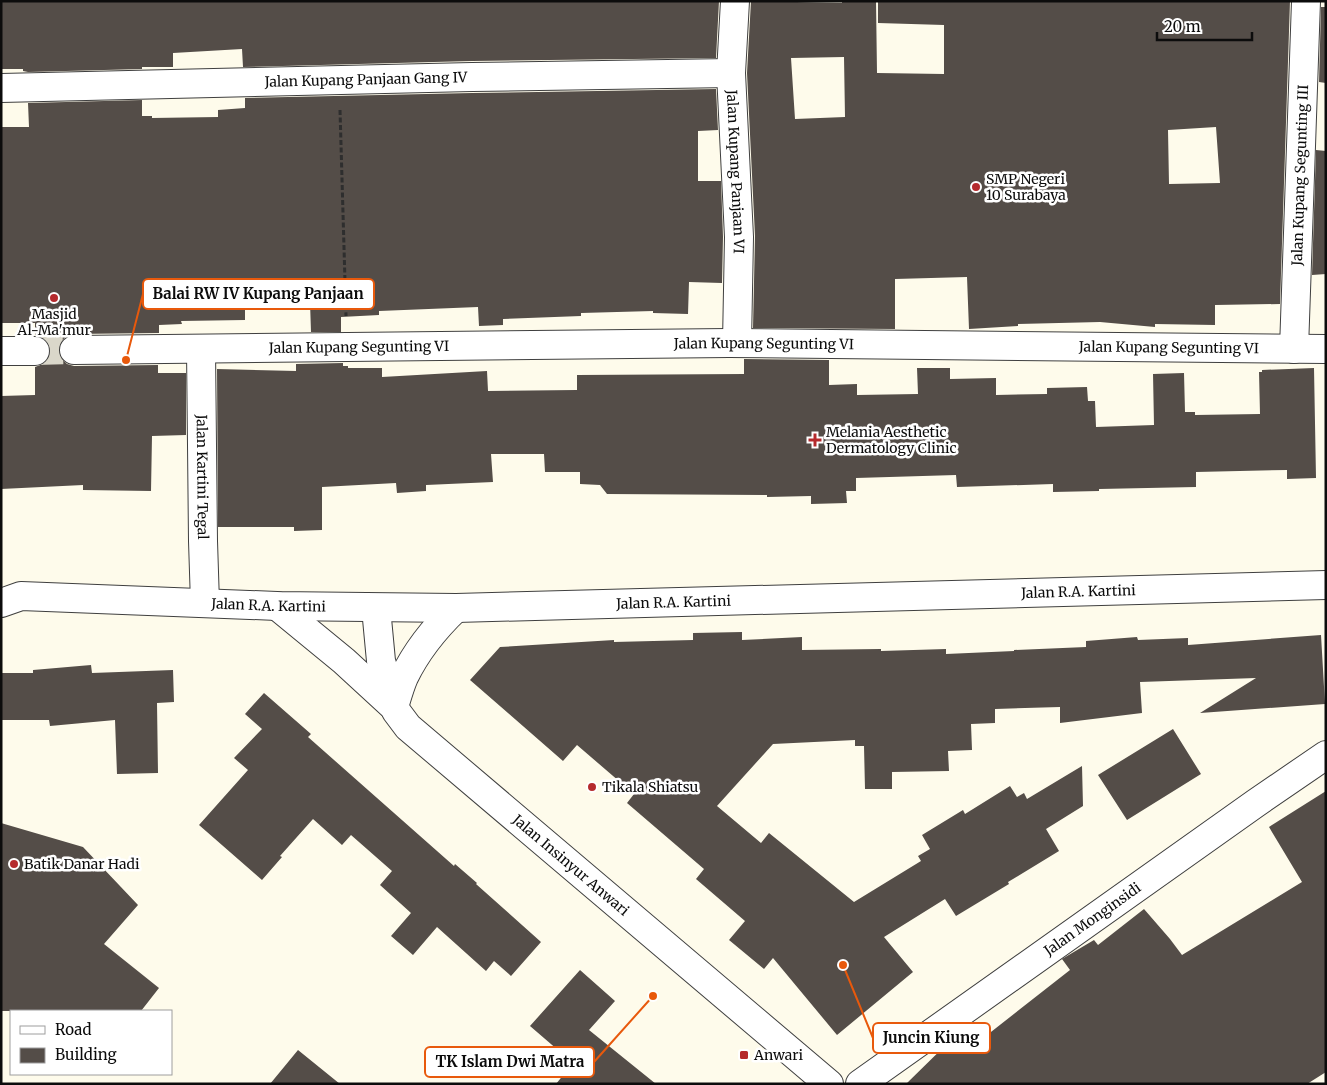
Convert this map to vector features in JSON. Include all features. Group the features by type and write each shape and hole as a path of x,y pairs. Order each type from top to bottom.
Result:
{"street":[{"name":"Jalan Kupang Panjaan VI","path":"735,1 731,73 739,237 737,343"},
{"name":"Jalan Kupang Segunting III","path":"1294,349 1306,1"},
{"name":"Jalan Kupang Panjaan Gang IV","path":"1,88 731,73"},
{"name":"Jalan Kupang Segunting VI","path":"74,350 737,343 1326,349"},
{"name":"Jalan Kartini Tegal","path":"201,349 205,603"},
{"path":"1,351 35,350"},
{"name":"Jalan R.A. Kartini","path":"8,595 276,606 456,608 1326,585"},
{"path":"276,606 337,655 394,707 404,677 418,652 438,625 456,608"},
{"name":"Jalan Insinyur Anwari","path":"376,608 381,661 394,707 414,733 829,1084"},
{"name":"Jalan Monginsidi","path":"860,1084 1326,755"}],"path":[{"path":"339,80 347,347"}],"building":[{"path":"1,1 719,1 716,58 472,61 243,67 242,49 173,53 173,67 28,72 23,71 23,69 1,69"},
{"path":"751,1 842,3 842,1 876,1 877,73 944,74 944,25 878,23 878,1 1290,1 1280,304 1215,305 1215,325 1155,324 1155,327 1100,322 1018,324 1018,326 969,329 967,277 895,279 895,329 753,328 755,236 747,73","holes":["844,57 845,117 795,119 791,58","1216,127 1220,183 1169,184 1168,130"]},
{"path":"1321,7 1326,7 1326,83 1319,82"},
{"path":"716,89 718,130 698,131 698,181 721,181 722,283 689,282 688,314 653,313 653,311 581,313 581,316 503,319 503,325 479,326 478,307 379,311 379,315 341,317 341,332 311,332 310,302 245,304 245,320 181,321 182,324 159,325 159,333 73,334 66,336 58,350 61,358 67,364 74,366 158,365 158,373 186,373 186,435 152,436 151,491 83,490 83,485 1,489 1,396 35,395 35,367 43,364 49,358 51,351 48,343 42,337 35,335 35,323 1,323 1,127 29,127 28,103 142,100 142,116 152,116 152,118 218,117 218,110 245,108 245,98"},
{"path":"1316,150 1326,151 1326,274 1312,275"},
{"path":"744,359 829,360 829,385 857,384 857,395 918,394 917,368 950,368 950,379 996,378 996,395 1047,394 1047,388 1087,387 1088,401 1095,401 1096,427 1154,425 1153,374 1184,373 1185,412 1195,412 1195,415 1260,414 1259,372 1262,372 1262,370 1314,368 1316,478 1287,479 1287,470 1196,472 1196,487 1053,492 1053,484 957,487 956,475 856,478 856,491 846,491 847,503 811,504 811,496 607,494 600,485 580,484 580,472 545,472 544,454 491,454 493,482 426,485 426,491 397,493 396,483 322,487 322,530 294,531 294,527 218,527 217,369 296,371 296,364 343,363 343,366 348,366 348,368 382,368 382,377 487,371 488,391 577,390 577,375 744,374"},
{"path":"742,632 742,640 802,637 802,650 881,649 881,651 946,649 946,654 1086,647 1086,641 1137,637 1138,640 1188,638 1188,645 1321,635 1325,704 1200,713 1256,678 1140,682 1142,713 1060,723 1060,707 995,709 995,723 971,724 972,750 948,751 949,771 892,772 892,789 865,789 864,746 855,746 855,740 773,744 717,806 761,843 769,833 854,902 921,861 918,856 930,849 922,835 963,810 965,814 1010,786 1017,797 1024,793 1027,799 1082,766 1083,806 1046,829 1059,851 956,916 945,899 884,937 913,972 837,1035 773,958 764,969 729,940 745,921 696,879 704,869 627,803 634,794 577,745 563,761 470,680 500,647 614,640 614,642 693,640 693,633"},
{"path":"91,665 92,673 173,670 174,702 157,703 158,773 117,774 115,720 50,726 49,720 1,720 1,673 33,673 33,670"},
{"path":"264,693 311,734 308,737 454,866 455,864 477,883 541,942 511,976 494,961 486,971 437,927 413,955 391,936 411,913 380,885 392,871 351,835 342,845 313,819 280,856 282,857 262,880 199,825 248,770 234,758 262,729 245,714"},
{"path":"1173,729 1201,774 1127,820 1098,775"},
{"path":"1326,791 1326,1072 1307,1084 906,1084 957,1034 964,1029 982,1039 1070,970 1062,959 1094,940 1098,945 1144,909 1182,955 1302,882 1269,827"},
{"path":"1,823 83,847 138,905 104,944 159,988 142,1010 1,1011"},
{"path":"580,970 615,1001 589,1030 656,1084 556,1084 573,1063 530,1026"},
{"path":"298,1050 340,1084 270,1084"}],"tunnel":[{"path":"35,351 74,350"}],"place":[{"name":"SMP Negeri 10 Surabaya","path":"976,187"},
{"name":"Masjid Al-Ma'mur","path":"54,298"},
{"name":"Balai RW IV Kupang Panjaan","path":"126,360"},
{"name":"Melania Aesthetic Dermatology Clinic","path":"815,440"},
{"name":"Tikala Shiatsu","path":"592,787"},
{"name":"Batik Danar Hadi","path":"14,864"},
{"name":"Juncin Kiung","path":"843,965"},
{"name":"TK Islam Dwi Matra","path":"653,996"},
{"name":"Anwari","path":"744,1055"}]}
